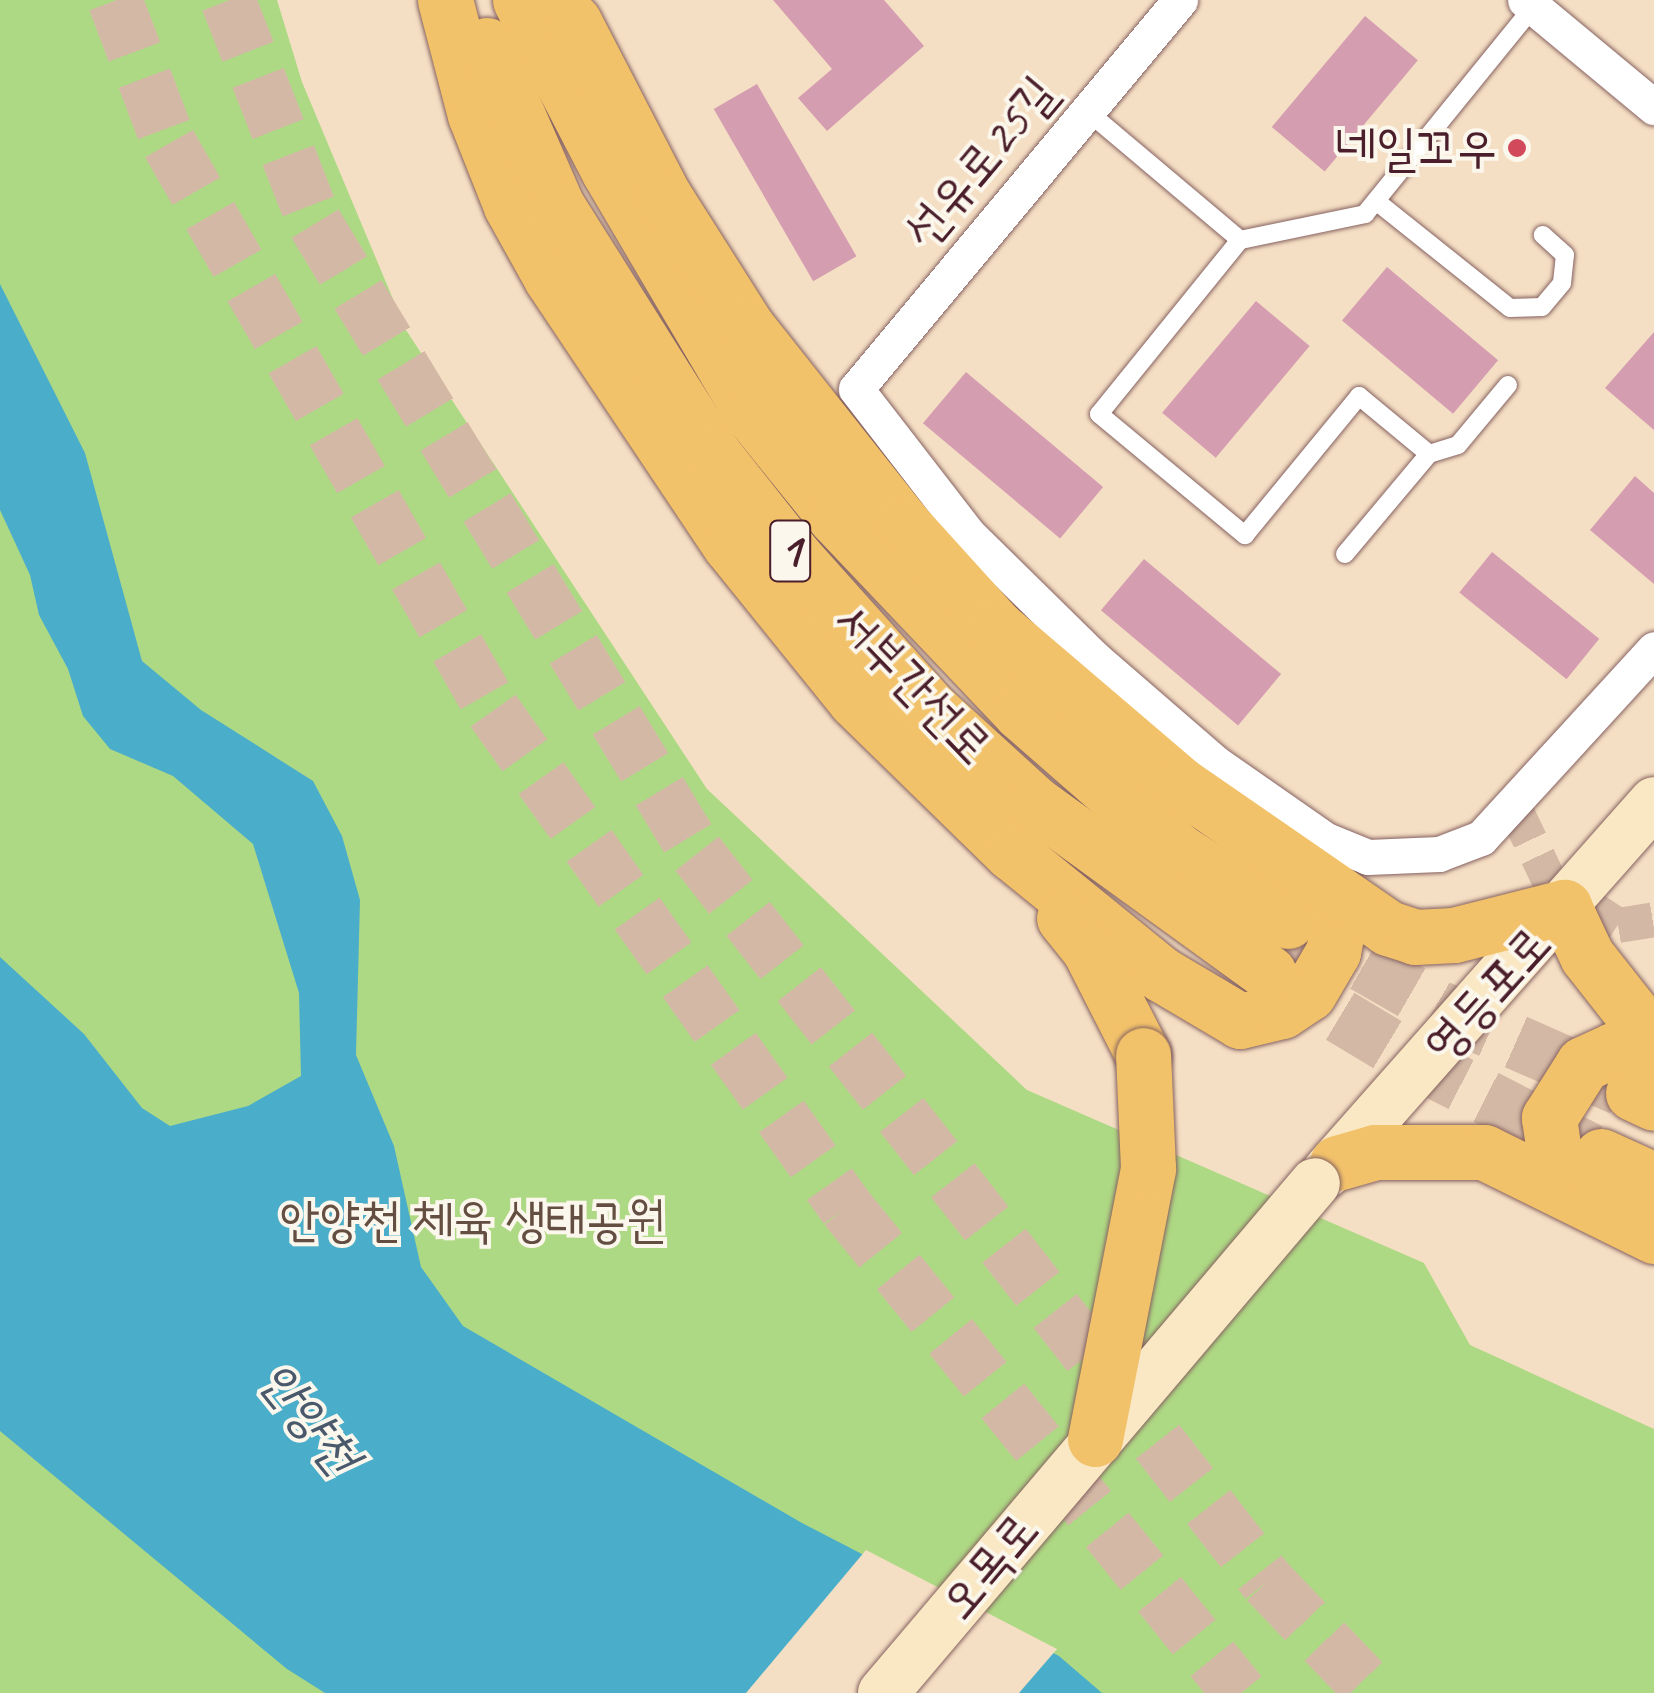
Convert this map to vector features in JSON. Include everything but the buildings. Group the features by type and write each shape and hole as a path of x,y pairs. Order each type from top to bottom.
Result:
{"main road":[{"path":"444,0 475,115 511,206 614,379 730,545 856,700 1012,853 1161,974 1240,1020 1282,1011 1308,993 1333,952 1339,922 1308,906 996,627 903,524 748,326 664,196 574,22 554,0"},
{"name":"서부간선로","path":"470,0 557,206 714,456 794,556 930,708 1034,803 1269,972"},
{"name":"서부간선로","path":"520,0 608,170 751,413 835,517 1021,712 1180,852 1308,906"},
{"name":"영등포로","path":"1095,1439 1654,802"},
{"path":"1012,853 1089,949 1143,1055 1148,1168 1095,1439"},
{"path":"1308,906 1415,937 1512,924 1564,907 1614,997 1654,1041"},
{"path":"1643,1212 1556,1166 1549,1118 1583,1064 1613,1050 1647,1083"},
{"path":"1326,1173 1375,1152 1484,1152 1643,1212"},
{"path":"1601,1156 1643,1212"},
{"name":"오목로","path":"882,1693 1095,1439"}],"street":[{"name":"선유로25길","path":"1180,0 856,389 970,535 1094,658 1214,762 1326,840 1368,857 1439,854 1482,838 1515,808 1654,649"},
{"path":"1529,4 1654,107"}],"lane":[{"path":"1429,454 1359,396 1245,535 1100,414 1240,240 1365,214 1529,4"},
{"path":"1088,112 1240,240"},
{"path":"1376,201 1510,308 1542,307 1562,284 1566,254 1544,235"},
{"path":"1345,554 1429,454 1458,445 1508,385"}],"green space":[{"name":"안양천 체육 생태공원","path":"0,0 277,0 302,82 406,330 707,789 1027,1090 1424,1263 1470,1345 1654,1429 1654,1693 0,1693"}],"water":[{"name":"안양천","path":"0,284 85,453 142,661 201,710 313,781 342,836 360,900 356,1055 394,1146 421,1267 463,1326 802,1523 1059,1656 1102,1693 325,1693 287,1669 0,1431 0,957 84,1034 142,1108 170,1126 248,1106 301,1076 299,993 253,844 173,776 110,749 83,716 68,669 39,615 30,575 0,510"}],"pier":[{"path":"866,1550 1057,1649 1019,1693 746,1693"}],"tunnel":[{"path":"115,0 169,143 493,710 846,1207 1240,1693"},
{"path":"228,0 315,223 697,853 1267,1581 1374,1693"},
{"path":"1515,808 1549,880 1618,925 1654,919"},
{"path":"1292,923 1440,1008 1621,1088"},
{"path":"1269,973 1412,1059 1590,1150"}],"place":[{"name":"네일꼬우","path":"1517,148"}]}
